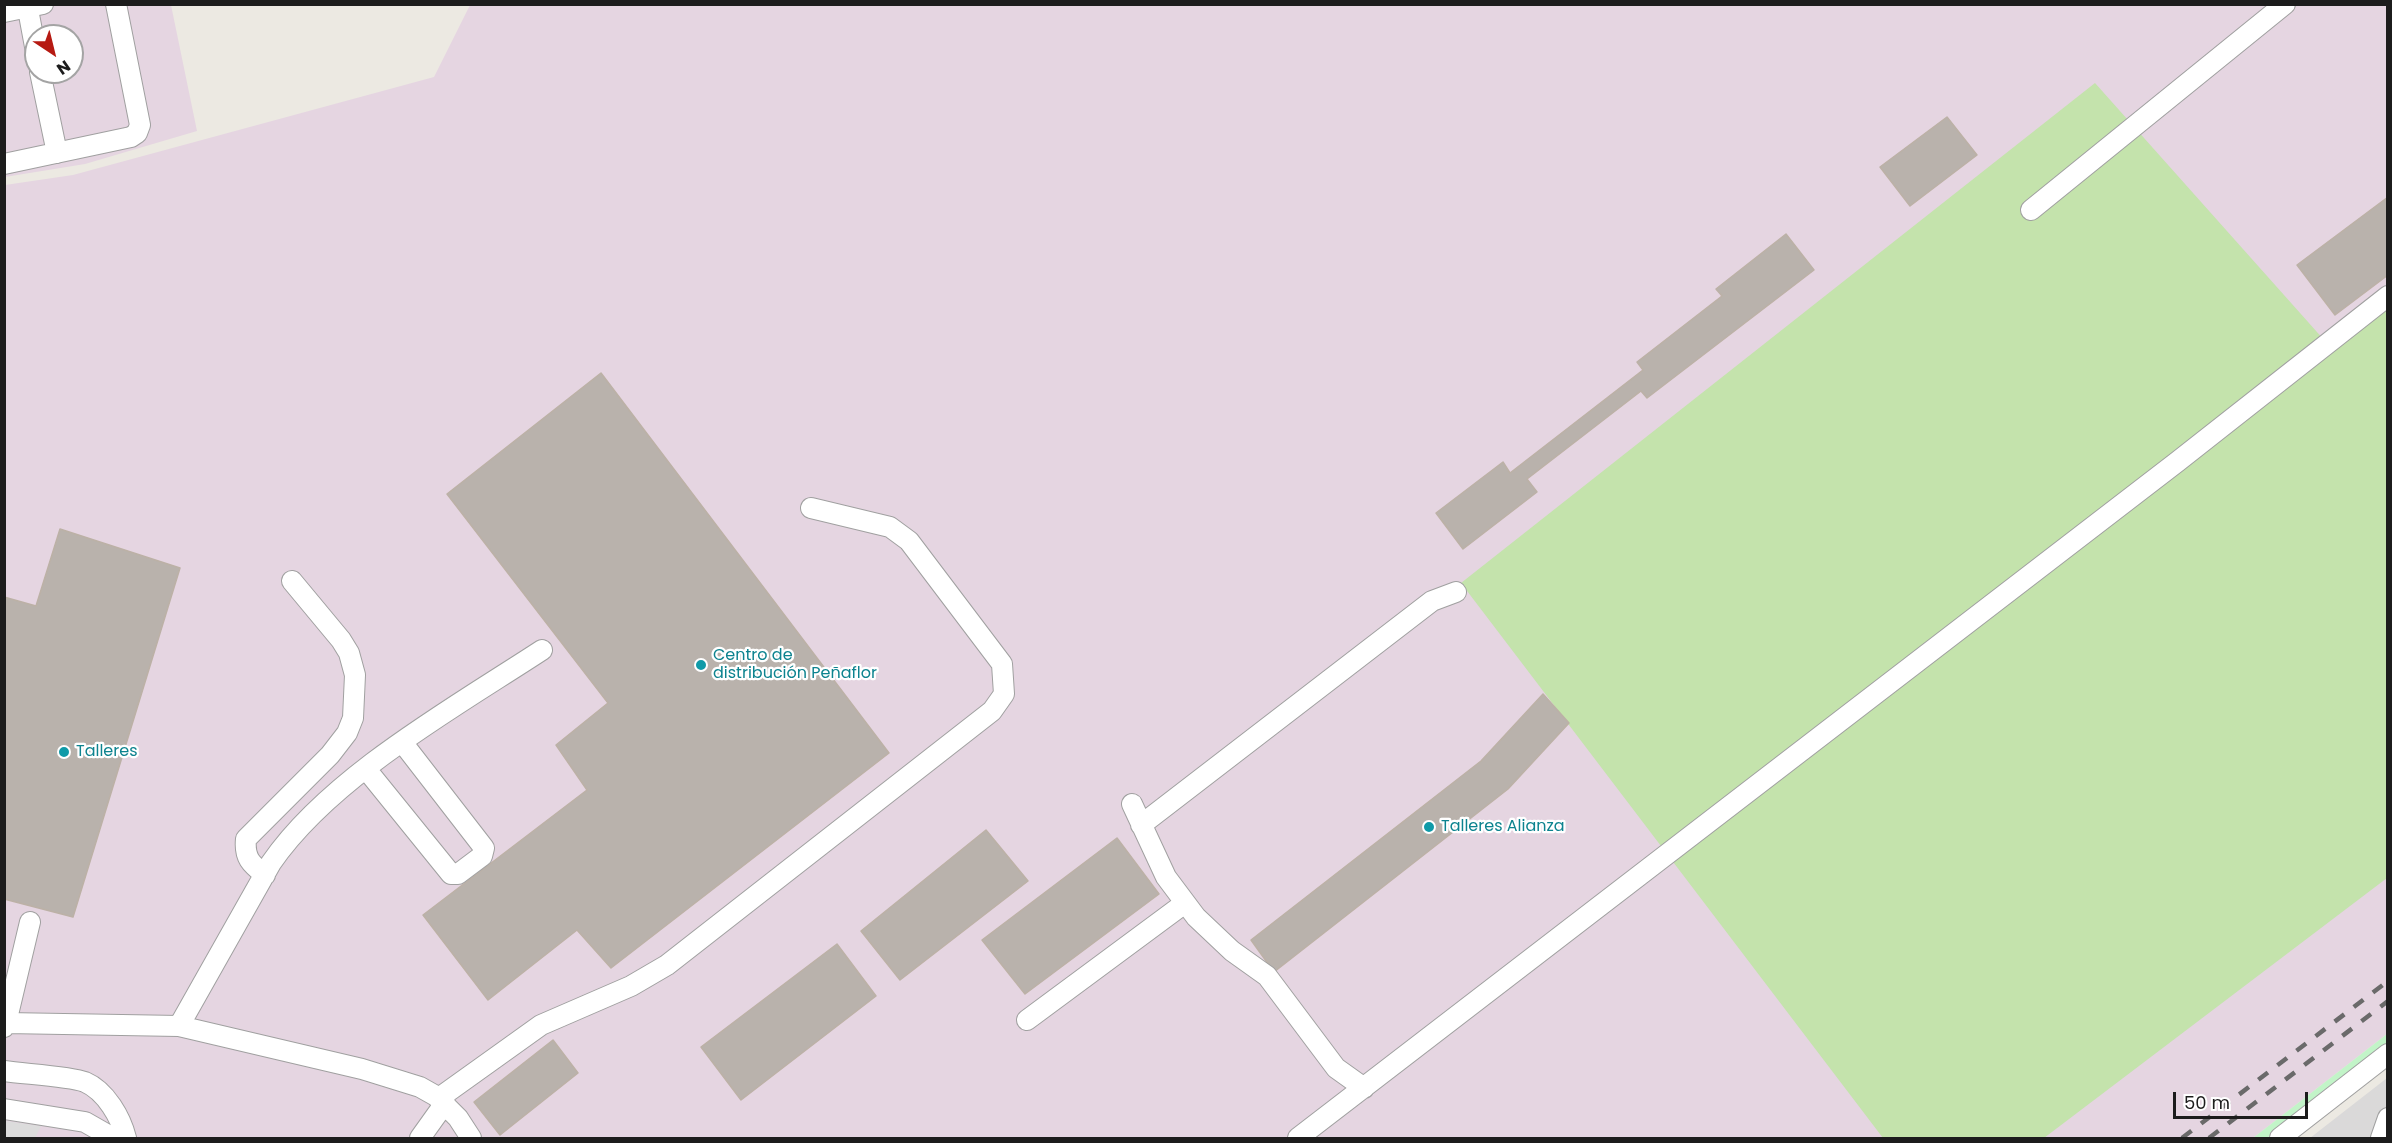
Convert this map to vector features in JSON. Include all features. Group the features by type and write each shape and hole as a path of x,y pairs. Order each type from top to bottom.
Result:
{"street":[{"path":"4,164 131,137 137,133 140,125 116,4"},
{"path":"2031,210 2285,4"},
{"path":"4,12 32,6 34,24"},
{"path":"43,84 57,153"},
{"path":"1298,1138 2168,469 2388,296"},
{"path":"420,1138 442,1100 541,1025 631,986 667,965 992,711 1004,694 1005,678 1002,664 909,541 891,527 811,508"},
{"path":"265,875 250,862 245,853 246,839 330,755 347,733 353,718 355,675 349,653 292,581"},
{"path":"1141,825 1432,601 1456,592"},
{"path":"179,1026 265,875 289,838 366,769 402,742 542,650"},
{"path":"366,769 451,874 458,874 482,856 484,848 402,742"},
{"path":"1132,804 1166,877 1185,903 1232,951 1267,976 1336,1068 1364,1088"},
{"path":"1027,1020 1185,903"},
{"path":"30,922 5,1025 179,1026 390,1077 420,1087 442,1100 471,1138"},
{"path":"2280,1138 2388,1054"},
{"path":"4,1071 85,1082 109,1103 123,1127 126,1138"},
{"path":"4,1108 85,1122 112,1138"},
{"path":"2381,1138 2388,1118"}],"shaded area":[{"path":"5,5 171,5 197,131 85,164 5,177"},
{"path":"470,5 2387,5 2387,1034 2253,1138 5,1138 5,185 73,175 434,77"},
{"path":"2387,1078 2387,1138 2310,1138"},
{"path":"5,1121 41,1126 35,1138 5,1138"}],"green space":[{"path":"2095,83 2333,350 2387,308 2387,878 2044,1138 1883,1138 1461,583"},
{"path":"2387,1034 2387,1046 2267,1138 2253,1138"}],"building":[{"path":"1947,117 1977,155 1910,206 1880,167"},
{"path":"2388,197 2388,275 2335,315 2297,265"},
{"path":"1786,234 1814,270 1647,398 1641,391 1527,479 1537,492 1463,549 1436,513 1503,462 1510,473 1643,370 1637,362 1722,296 1716,289"},
{"name":"Centro de distribución Peñaflor","path":"601,373 889,753 611,968 577,930 488,1000 423,915 587,790 556,745 608,703 447,494"},
{"name":"Talleres","path":"60,529 180,568 73,917 4,899 4,597 36,606"},
{"name":"Talleres Alianza","path":"1543,694 1569,723 1508,789 1274,972 1251,940 1481,761"},
{"path":"986,830 1028,881 900,980 861,931"},
{"path":"1117,838 1159,894 1025,994 982,940"},
{"path":"837,944 876,996 741,1100 701,1047"},
{"path":"553,1040 578,1073 500,1135 474,1102"}],"railway":[{"path":"2182,1138 2388,981"},
{"path":"2209,1138 2388,1001"}],"place":[{"name":"Centro de distribución Peñaflor","path":"701,665"},
{"name":"Talleres","path":"64,752"},
{"name":"Talleres Alianza","path":"1429,827"}]}
